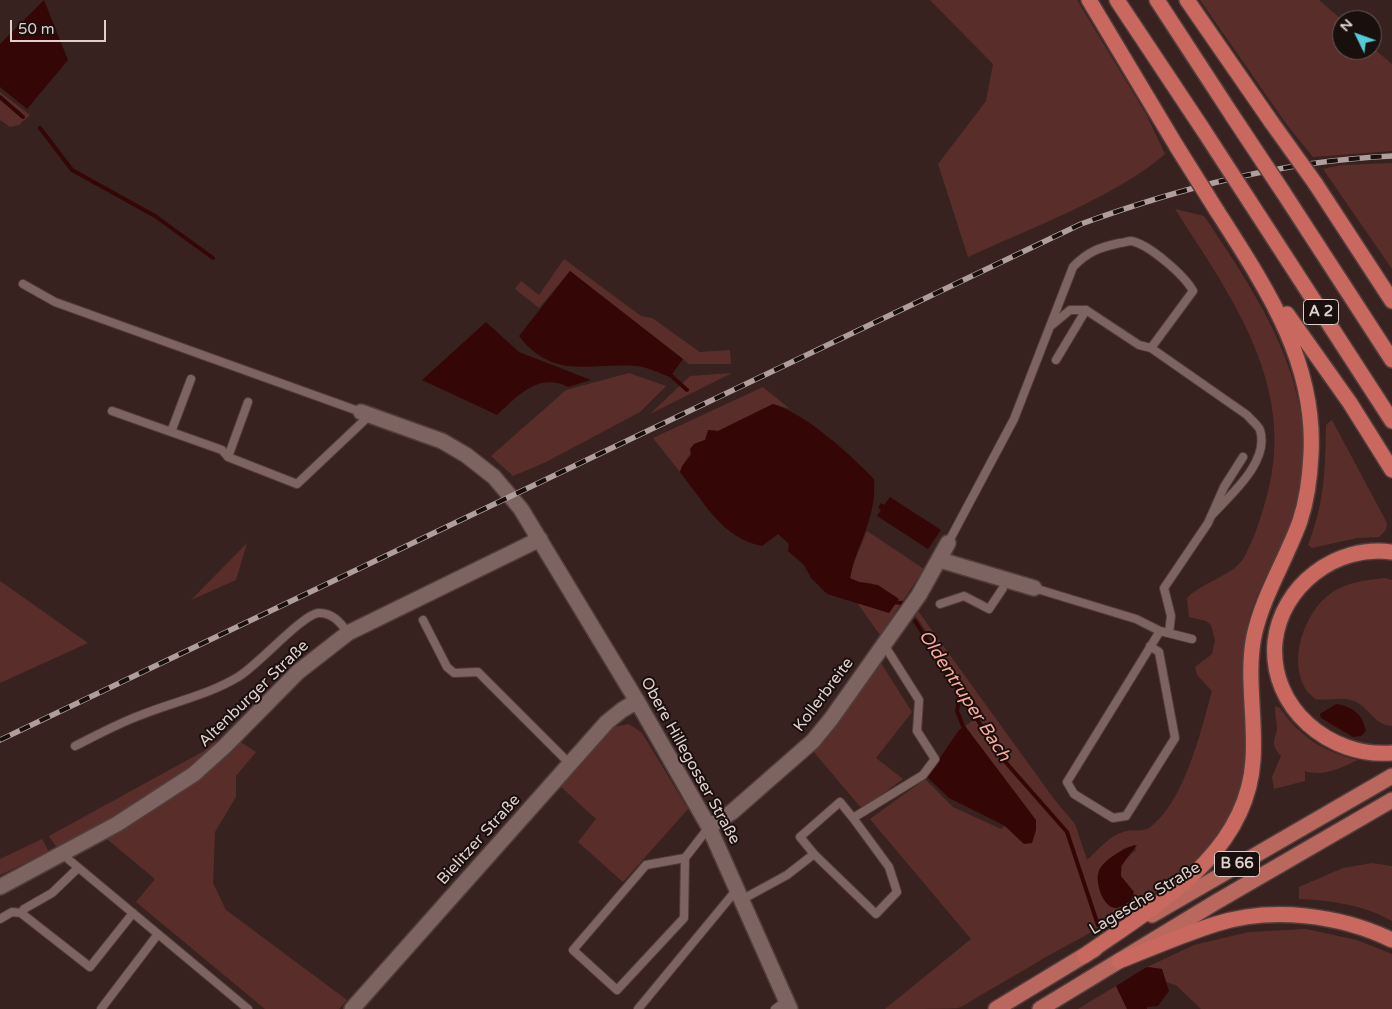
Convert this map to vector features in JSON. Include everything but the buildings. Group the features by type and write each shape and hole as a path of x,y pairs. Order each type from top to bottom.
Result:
{"highway":[{"path":"1090,0 1177,147 1262,282 1344,395 1392,470"},
{"name":"A 2","path":"1117,0 1392,421"},
{"name":"A 2","path":"1157,0 1392,360"},
{"path":"1187,0 1314,183 1392,301"},
{"path":"1084,956 1176,892 1208,860 1227,838 1236,821 1250,782 1254,735 1252,664 1254,637 1270,588 1300,520 1309,476 1312,436 1310,411 1300,362 1289,334 1262,282"},
{"path":"1392,552 1357,553 1338,558 1320,568 1294,594 1278,628 1275,644 1278,676 1292,707 1303,721 1316,733 1340,746 1371,754 1392,753"},
{"name":"Lagesche Straße","path":"996,1009 1261,850 1392,776"},
{"name":"B 66","path":"1040,1009 1216,902 1392,800"},
{"path":"1120,961 1217,923 1244,917 1299,916 1327,919 1354,925 1392,940"}],"street":[{"name":"Obere Hillegosser Straße","path":"366,413 442,441 480,465 510,495 540,540 638,701 709,827 740,894 784,1006"},
{"name":"Altenburger Straße","path":"0,887 117,824 194,774 224,747 298,672 348,634 540,540"},
{"name":"Kollerbreite","path":"709,827 732,812 813,740 831,719 919,595 948,543"},
{"path":"940,560 1034,588"},
{"name":"Bielitzer Straße","path":"352,1009 607,722 622,710 638,701"}],"lane":[{"path":"948,543 1014,419 1073,267 1082,256 1099,247 1131,241 1144,247 1187,279 1193,291 1151,348"},
{"path":"24,284 55,302 366,413 297,484 228,456 222,450 112,411"},
{"path":"1050,326 1070,310 1086,310 1139,344 1151,348 1247,415 1259,428 1262,442 1258,458 1241,484 1211,516"},
{"path":"1056,360 1086,310"},
{"path":"171,432 191,379"},
{"path":"228,456 248,402"},
{"path":"1169,633 1171,616 1164,588 1211,516 1224,487 1243,456"},
{"path":"940,604 964,596 989,608 1003,588 1005,579"},
{"path":"1034,588 1136,619 1160,630 1192,639"},
{"path":"75,746 140,715 206,692 238,677 263,658 304,620 317,613 329,614 340,622 348,634"},
{"path":"423,620 447,667 454,673 478,672 570,764"},
{"path":"1150,646 1159,652 1175,738 1126,816 1113,818 1074,794 1067,782 1150,646 1160,630"},
{"path":"853,818 923,775 935,759 917,731 920,707 915,692 888,650 882,646"},
{"path":"840,802 853,818 889,867 897,892 876,914 814,854 800,837 840,802"},
{"path":"684,858 646,865 573,950 617,990 684,918 684,858 709,827"},
{"path":"65,852 68,859 78,868 248,1009"},
{"path":"638,1009 740,894 787,875 814,854"},
{"path":"21,913 24,909 52,893 78,868"},
{"path":"0,919 12,912 21,913 90,967 133,913"},
{"path":"100,1009 158,934"}],"shaded area":[{"path":"44,0 68,60 27,109 0,87 0,44"},
{"path":"930,0 1077,0 1146,114 1165,154 1145,170 1097,198 968,257 938,164 986,101 993,64"},
{"path":"1200,0 1319,0 1332,11 1332,60 1382,60 1382,56 1392,64 1392,151 1313,157 1287,125"},
{"path":"0,92 30,115 19,125 10,127 0,120"},
{"path":"1392,163 1392,269 1323,169 1342,165"},
{"path":"1175,209 1204,216 1248,284 1268,319 1284,354 1296,391 1303,430 1303,470 1295,511 1252,609 1248,623 1244,665 1246,750 1240,791 1226,821 1207,848 1183,872 1155,894 1125,913 958,1008 885,1009 971,939 870,819 925,779 953,807 1001,829 1005,826 1024,844 1027,809 965,726 983,713 915,615 918,611 1054,799 1075,824 1087,860 1118,834 1149,828 1161,817 1172,802 1190,765 1212,691 1197,675 1195,667 1212,654 1215,640 1211,625 1206,621 1189,617 1187,598 1200,588 1232,570 1246,553 1264,506 1273,464 1274,424 1268,386 1256,349 1239,313 1219,278","holes":["1134,845 1136,850 1125,861 1121,876 1102,866 1123,849"]},
{"path":"564,259 641,316 652,318 700,352 730,350 731,364 689,364 570,271 539,308 515,289 521,281 539,295"},
{"path":"570,271 683,359 670,377 636,366 587,367 559,364 545,359 532,350 519,336"},
{"path":"486,322 519,352 591,380 568,387 547,382 538,384 521,394 497,415 422,380"},
{"path":"629,373 666,386 640,412 546,462 513,476 491,456 566,390"},
{"path":"732,373 650,414 690,376"},
{"path":"763,387 790,409 773,404 718,431 711,430 705,440 694,444 680,472 653,438"},
{"path":"773,404 799,416 827,436 874,479 873,506 850,578 859,582 878,585 899,599 889,613 827,594 811,578 804,565 788,551 789,544 778,534 762,546 736,536 715,517 680,472 682,466 691,455 690,449 694,444 705,440 708,430 718,431"},
{"path":"1332,420 1387,523 1386,530 1379,537 1357,538 1312,548 1308,545 1321,500 1326,425"},
{"path":"890,497 941,530 928,549 877,516 881,510 878,508 881,503 884,505"},
{"path":"867,531 924,569 880,635 856,601 889,613 898,599 870,583 850,579 853,565"},
{"path":"247,543 236,580 191,600"},
{"path":"1385,578 1392,580 1392,726 1381,723 1364,707 1354,701 1345,699 1315,699 1305,688 1298,664 1302,637 1313,612 1321,602 1336,590 1349,584"},
{"path":"0,581 88,643 0,683"},
{"path":"881,663 912,712 876,758 903,779 862,809 813,751 826,740"},
{"path":"1336,704 1352,709 1359,715 1366,731 1361,736 1353,737 1321,718 1320,714"},
{"path":"1275,706 1280,708 1296,727 1314,742 1334,753 1358,760 1338,769 1325,772 1312,773 1305,771 1305,781 1274,789 1272,777 1281,756 1274,744 1277,730"},
{"path":"629,724 642,733 688,809 623,882 578,842 596,819 560,786 610,728"},
{"path":"965,726 1036,820 1036,830 1032,843 1024,844 1005,826 949,798 927,777 959,730"},
{"path":"215,741 218,745 180,774 99,825 57,848 49,836 204,751"},
{"path":"239,741 256,752 236,776 236,797 215,832 213,883 226,910 347,1000 339,1009 265,1009 136,902 155,879 107,839 199,780"},
{"path":"42,839 49,852 0,875 0,859"},
{"path":"1137,845 1121,866 1121,876 1134,892 1131,901 1117,908 1112,907 1104,900 1099,889 1098,874 1100,869 1114,855"},
{"path":"1372,863 1392,866 1392,921 1370,911 1347,904 1299,899 1299,887 1343,868"},
{"path":"1306,929 1357,940 1392,954 1392,1009 1201,1009 1176,985 1165,982 1162,969 1147,967 1194,945 1249,932"},
{"path":"1147,967 1162,969 1169,991 1158,1006 1147,1007 1147,1009 1127,1009 1116,986"},
{"path":"1116,986 1127,1009 1078,1009"}],"waterway":[{"name":"Oldentruper Bach","path":"0,97 23,117"},
{"name":"Oldentruper Bach","path":"40,128 72,170 155,216 213,258"},
{"name":"Oldentruper Bach","path":"668,373 687,390"},
{"name":"Oldentruper Bach","path":"891,602 902,603"},
{"name":"Oldentruper Bach","path":"915,621 1001,757 1067,832 1098,925"},
{"path":"960,695 957,711 965,731"}],"railway":[{"path":"0,740 1081,224 1157,198 1234,178 1312,164 1392,156"}]}
